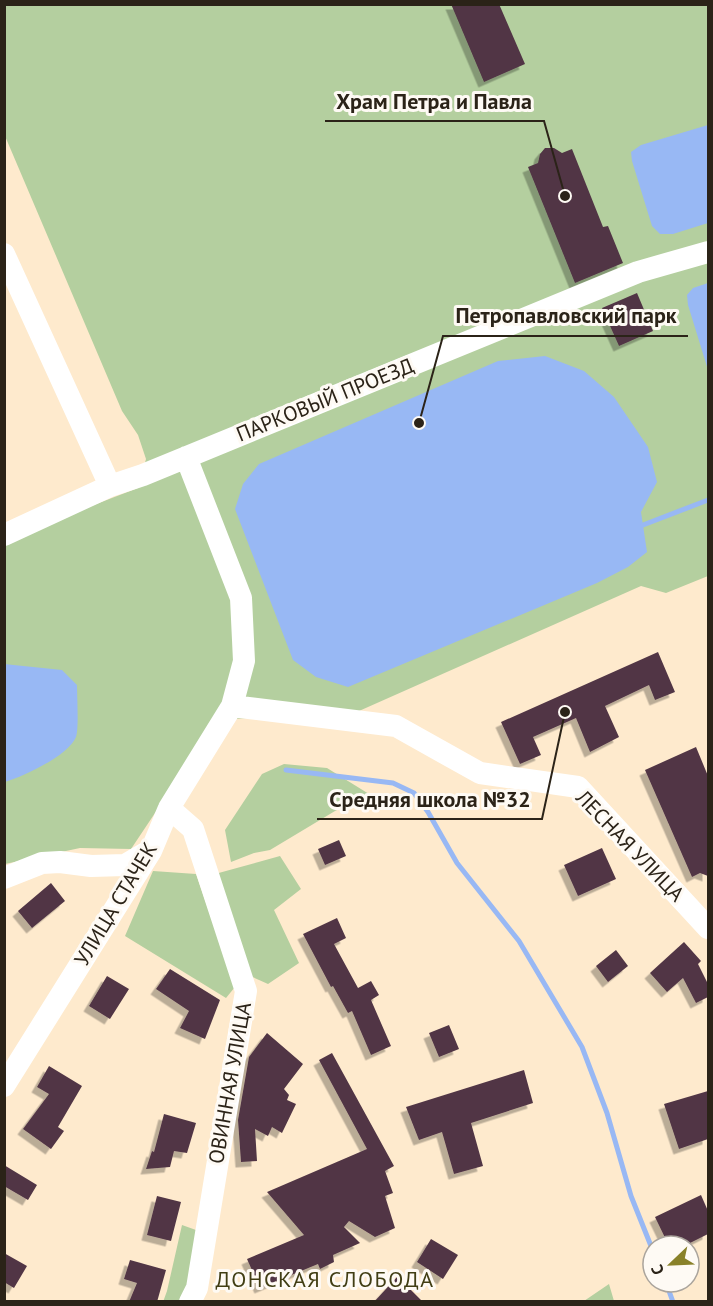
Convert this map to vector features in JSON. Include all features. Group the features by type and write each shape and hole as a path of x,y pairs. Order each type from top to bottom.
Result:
{"street":[{"name":"ПАРКОВЫЙ ПРОЕЗД","path":"4,535 110,486 143,475 638,272 708,252"},
{"path":"4,254 110,486"},
{"name":"УЛИЦА СТАЧЕК","path":"4,1086 151,851 170,808 228,713 243,661 241,598 186,457"},
{"name":"ЛЕСНАЯ УЛИЦА","path":"228,713 396,726 480,773 578,787 708,928"},
{"name":"ОВИННАЯ УЛИЦА","path":"170,808 193,828 246,992 197,1288 190,1302"},
{"path":"4,878 42,863 60,862 91,866 125,865 151,851"}],"green space":[{"path":"4,5 708,5 708,576 666,593 641,586 359,711 217,720 131,849 80,848 5,864 5,539 138,488 146,459 138,435 122,411 5,136"},
{"path":"284,764 327,768 369,794 335,811 270,850 254,853 231,862 225,830 262,774"},
{"path":"280,856 301,889 274,910 299,963 268,984 248,975 215,874"},
{"path":"153,871 196,874 235,987 226,998 125,936"},
{"path":"182,1225 196,1230 190,1291 178,1301 163,1302 167,1291"},
{"path":"609,1284 614,1301 584,1301"}],"water":[{"path":"708,125 708,223 673,234 660,234 652,226 631,152 641,145"},
{"path":"708,283 708,370 687,295 693,288"},
{"path":"545,356 584,371 614,397 648,447 657,482 641,512 647,552 628,567 597,583 348,687 316,677 293,660 235,509 243,484 259,464 498,361"},
{"path":"4,664 62,670 77,685 78,712 76,737 64,751 34,770 5,782"}],"building":[{"path":"451,4 499,4 525,64 484,82"},
{"path":"545,148 554,148 562,153 572,149 603,227 608,226 623,263 575,283 528,167 538,163 540,154"},
{"path":"637,293 653,331 619,346 602,308"},
{"path":"658,652 675,692 655,700 649,685 605,706 619,737 590,752 576,718 533,737 541,755 520,764 501,722"},
{"path":"696,747 708,776 708,876 700,873 692,877 645,770"},
{"path":"339,840 346,856 325,865 318,849"},
{"path":"602,848 616,879 578,896 564,865"},
{"path":"51,883 65,901 32,928 18,911"},
{"path":"337,918 346,938 334,944 358,988 371,981 379,995 371,1000 391,1046 371,1055 352,1011 348,1013 333,986 331,987 303,934"},
{"path":"684,942 701,961 698,964 708,984 708,997 696,1003 683,978 667,992 650,973"},
{"path":"616,950 628,966 608,982 596,966"},
{"path":"170,969 220,1000 205,1039 180,1028 189,1011 156,989"},
{"path":"107,976 129,989 110,1019 89,1006"},
{"path":"449,1025 459,1049 439,1057 429,1033"},
{"path":"267,1033 303,1064 284,1089 289,1095 287,1100 296,1104 282,1133 272,1127 268,1136 255,1129 257,1161 241,1162 238,1120 249,1057"},
{"path":"332,1053 394,1166 385,1171 393,1193 385,1196 395,1228 375,1237 349,1221 344,1227 360,1243 333,1255 334,1262 320,1269 318,1264 260,1288 247,1259 304,1235 267,1192 367,1149 319,1060"},
{"path":"49,1066 82,1086 58,1127 64,1131 51,1149 23,1129 49,1094 37,1087"},
{"path":"524,1070 533,1103 471,1123 483,1166 454,1174 442,1132 419,1140 406,1107"},
{"path":"708,1091 708,1139 679,1149 664,1104"},
{"path":"164,1114 196,1123 187,1153 174,1151 170,1167 146,1169 152,1151 154,1152"},
{"path":"4,1165 37,1185 28,1200 4,1186"},
{"path":"701,1195 708,1211 708,1234 701,1238 701,1234 663,1234 655,1217"},
{"path":"157,1196 181,1202 171,1241 147,1235"},
{"path":"431,1239 458,1255 443,1279 417,1262"},
{"path":"4,1253 27,1266 14,1288 4,1282"},
{"path":"130,1260 166,1270 157,1302 129,1302 137,1283 124,1279"},
{"path":"397,1277 410,1289 423,1302 374,1302"}],"waterway":[{"path":"643,525 708,500"},
{"path":"286,770 393,783 414,793 428,812 457,863 519,941 582,1047 607,1113 631,1196 646,1234"},
{"path":"670,1294 673,1302"}],"place":[{"name":"Храм Петра и Павла","path":"565,196"},
{"name":"Петропавловский парк","path":"419,423"},
{"name":"Средняя школа №32","path":"565,712"}],"district":[{"name":"ДОНСКАЯ СЛОБОДА","path":"325,1279"}]}
